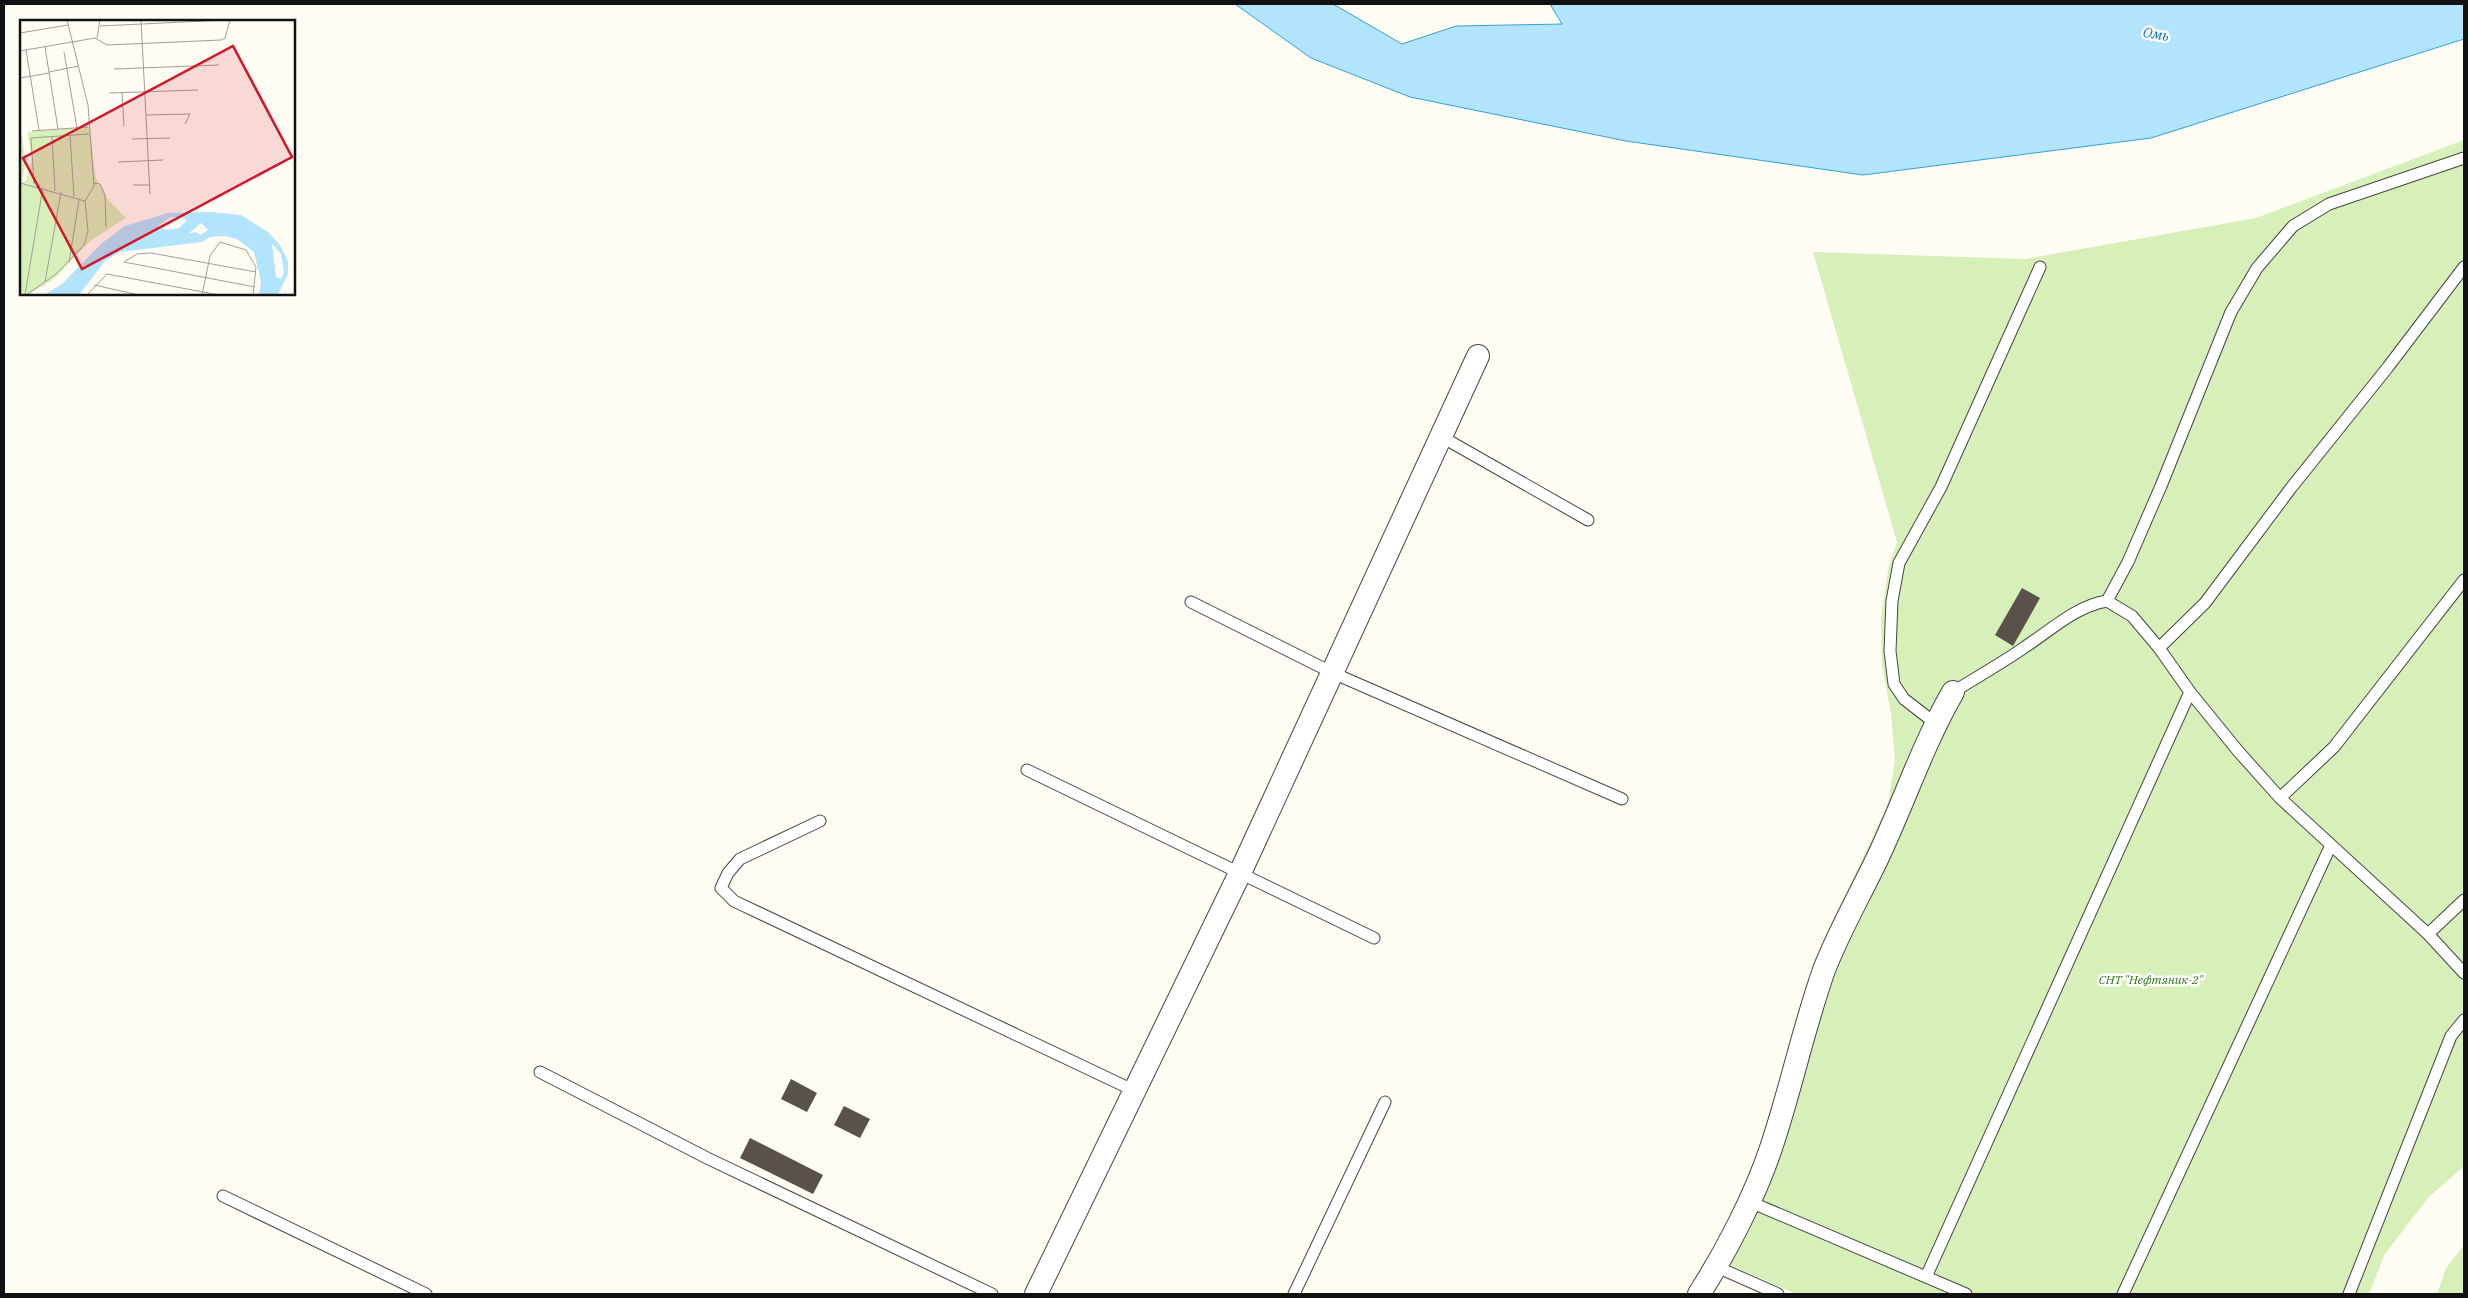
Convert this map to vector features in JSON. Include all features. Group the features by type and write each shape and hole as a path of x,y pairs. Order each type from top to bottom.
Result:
{"street":[{"path":"1036,1294 1240,873 1478,356"},
{"path":"1699,1294 1717,1267 1770,1150 1789,1093 1806,1026 1825,968 1878,857 1935,723 1953,692"}],"lane":[{"path":"2107,601 2128,562 2161,486 2230,312 2257,268 2293,226 2329,204 2464,158"},
{"path":"1935,723 1904,699 1894,684 1890,651 1892,600 1899,563 1941,487 2040,267"},
{"path":"2159,648 2206,603 2291,488 2388,367 2464,267"},
{"path":"1442,437 1588,520"},
{"path":"2280,798 2334,747 2464,580"},
{"path":"1953,692 2023,649 2080,609 2093,603 2107,601 2132,616 2159,648 2190,692 2238,751 2280,798 2428,934 2464,974"},
{"path":"1191,602 1333,672 1622,799"},
{"path":"1926,1277 2190,692"},
{"path":"1027,770 1374,938"},
{"path":"820,821 740,859 728,873 721,888 734,901 1135,1091"},
{"path":"2123,1294 2331,845"},
{"path":"2428,934 2464,900"},
{"path":"2349,1294 2450,1036 2464,1020"},
{"path":"540,1072 708,1158 992,1294"},
{"path":"1294,1294 1386,1102"},
{"path":"223,1196 426,1294"},
{"path":"1748,1201 1966,1294"},
{"path":"1717,1267 1778,1294"}],"green space":[{"name":"СНТ \"Нефтяник-2\"","path":"2464,140 2464,1166 2428,1198 2385,1254 2369,1294 1796,1294 1714,1258 1763,1147 1800,1013 1820,949 1888,804 1895,760 1891,714 1882,665 1881,617 1889,565 1897,542 1813,252 2025,259 2256,218"},
{"path":"2464,1245 2464,1294 2437,1294 2446,1268"}],"water":[{"name":"Омь","path":"1235,4 1333,4 1402,44 1456,26 1562,24 1550,4 2464,4 2464,39 2151,138 1863,175 1626,141 1410,97 1311,58"}],"building":[{"path":"2022,588 2040,598 2013,646 1995,635"},
{"path":"791,1079 817,1093 807,1112 781,1099"},
{"path":"844,1106 870,1119 860,1138 834,1125"},
{"path":"750,1138 823,1175 813,1194 740,1158"}]}
